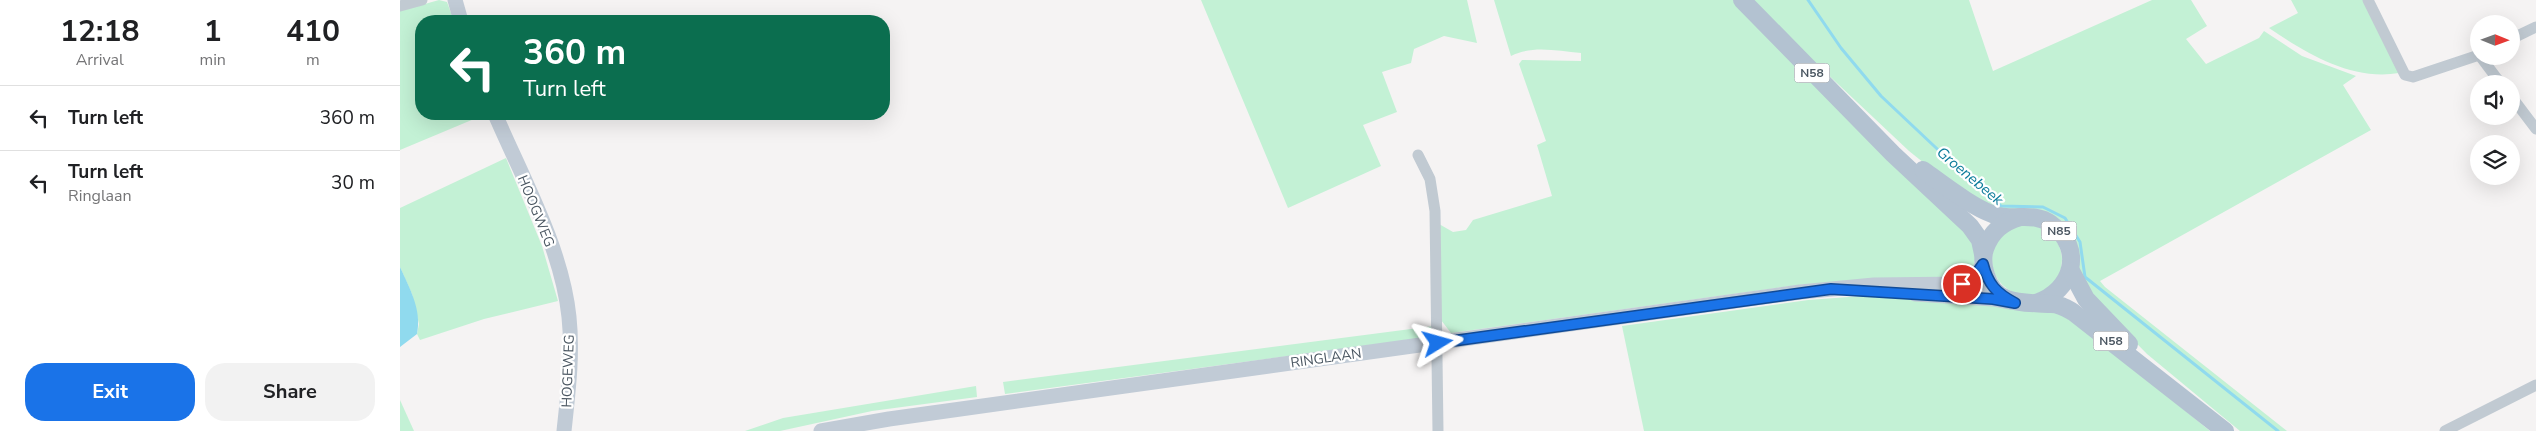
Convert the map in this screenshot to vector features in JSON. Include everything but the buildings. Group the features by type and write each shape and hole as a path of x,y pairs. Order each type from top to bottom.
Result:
{"main road":[{"path":"455,0 459,15"},
{"name":"N58","path":"1742,0 1893,154 1970,226 1980,240 1983,259"},
{"name":"HOOGWEG","path":"498,120 552,247 568,311"},
{"name":"N58","path":"1873,132 1934,178 1970,201 1998,216 2020,216"},
{"path":"2020,216 2007,221 1996,229 1988,241 1983,259 1988,281 1999,295 2015,303 2033,304 2048,299 2060,289 2070,271"},
{"name":"N85","path":"2020,216 2036,217 2050,222 2061,232 2069,246 2070,271"},
{"name":"RINGLAAN","path":"821,431 889,419 1831,289 1874,285 1962,284 1974,277 1983,259"},
{"name":"N58","path":"2070,271 2086,299 2181,395"},
{"name":"RINGLAAN","path":"1831,289 1993,299 2015,303"},
{"name":"N58","path":"2033,304 2058,305 2073,312 2225,431"},
{"name":"HOGEWEG","path":"564,431 570,360 568,311"}],"street":[{"path":"400,6 422,0"},
{"path":"2368,0 2404,75 2412,77 2470,59"},
{"path":"2520,35 2536,27"},
{"path":"2486,65 2495,75"},
{"path":"2520,108 2536,129"},
{"path":"1418,155 1430,179 1435,211 1438,431"},
{"path":"2445,431 2536,386"}],"green space":[{"path":"439,0 447,2 452,15 415,15 415,120 472,120 400,150 400,11"},
{"path":"1201,0 1467,0 1477,43 1444,36 1414,49 1411,63 1382,72 1397,112 1363,125 1381,166 1288,208"},
{"path":"1494,0 1733,0 1872,142 1975,241 1975,260 1970,272 1967,277 1806,284 1451,333 1441,320 1439,224 1453,232 1466,230 1473,220 1552,196 1537,145 1546,141 1519,64 1522,60 1581,61 1581,53 1554,50 1528,51 1511,56"},
{"path":"1754,0 1969,0 1993,71 2152,0 2191,0 2207,26 2186,39 2206,64 2259,38 2264,31 2302,56 2356,76 2343,85 2371,130 2100,281 2105,287 2287,431 2240,431 2147,354 2086,292 2080,283 2072,238 1993,208 1934,171 1909,151 1788,37"},
{"path":"2291,0 2365,0 2399,73 2364,73 2347,69 2298,47 2269,28 2298,13"},
{"path":"506,158 542,246 558,301 484,319 420,340 417,334 419,324 412,294 400,267 400,208"},
{"path":"2020,225 2034,225 2047,230 2057,240 2062,253 2062,267 2057,280 2047,290 2034,295 2020,295 2007,290 1997,280 1992,267 1992,253 1997,240 2007,230"},
{"path":"1862,296 1997,303 2067,314 2210,431 1644,431 1622,326 1808,300"},
{"path":"1434,326 1430,337 1005,394 1003,382"},
{"path":"976,386 977,397 872,411 780,431 745,431 783,418"},
{"path":"400,400 414,431 400,431"}],"water":[{"path":"400,267 414,300 418,325 417,334 400,347"}],"waterway":[{"name":"Groenebeek","path":"1808,0 1841,48 1881,96 1968,178 2001,206 2043,207 2065,218 2080,242 2085,277 2278,431"}],"route":[{"path":"1438,343 1722,302 1831,289 1993,299 2015,303 1999,295 1988,281 1983,264 1974,277 1962,284"}]}
